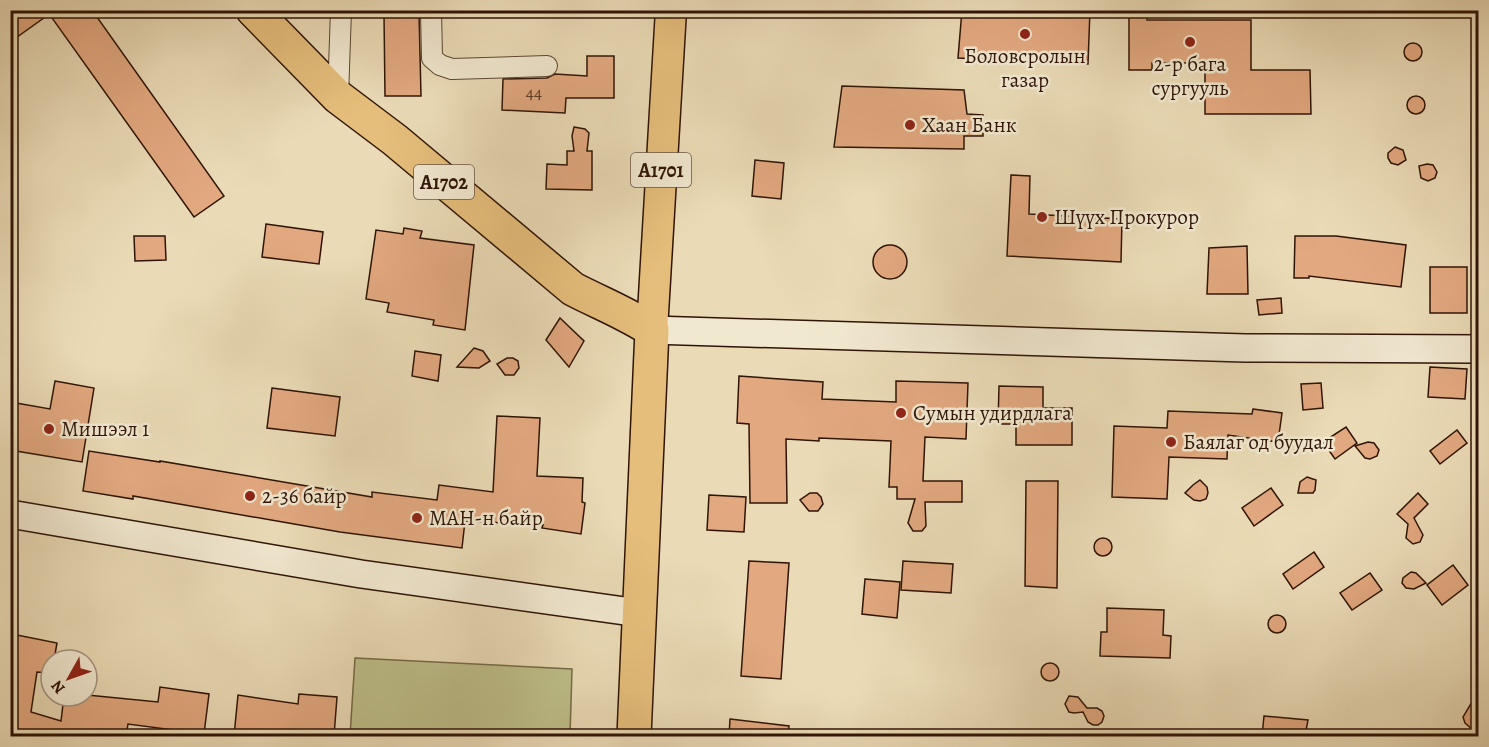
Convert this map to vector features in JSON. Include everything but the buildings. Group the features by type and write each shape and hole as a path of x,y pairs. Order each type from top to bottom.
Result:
{"highway":[{"name":"A1702","path":"254,10 338,97 395,140 573,289 600,304 627,314 652,330"},
{"path":"634,736 652,330"}],"main road":[{"name":"A1701","path":"652,330 671,10"}],"street":[{"path":"338,97 341,10"},
{"path":"431,10 432,58 440,66 452,69 547,66"},
{"path":"652,330 1245,348 1479,349"},
{"path":"10,514 361,574 639,613"}],"green space":[{"path":"355,658 572,669 570,736 350,736"}],"place":[{"name":"Боловсролын газар","path":"1025,34"},
{"name":"2-р бага сургууль","path":"1190,42"},
{"name":"Хаан Банк","path":"910,125"},
{"name":"Шүүх Прокурор","path":"1042,217"},
{"name":"Сумын удирдлага","path":"901,413"},
{"name":"Мишээл 1","path":"49,429"},
{"name":"Баялаг од буудал","path":"1171,442"},
{"name":"2-36 байр","path":"250,496"},
{"name":"МАН-н байр","path":"417,518"}]}
